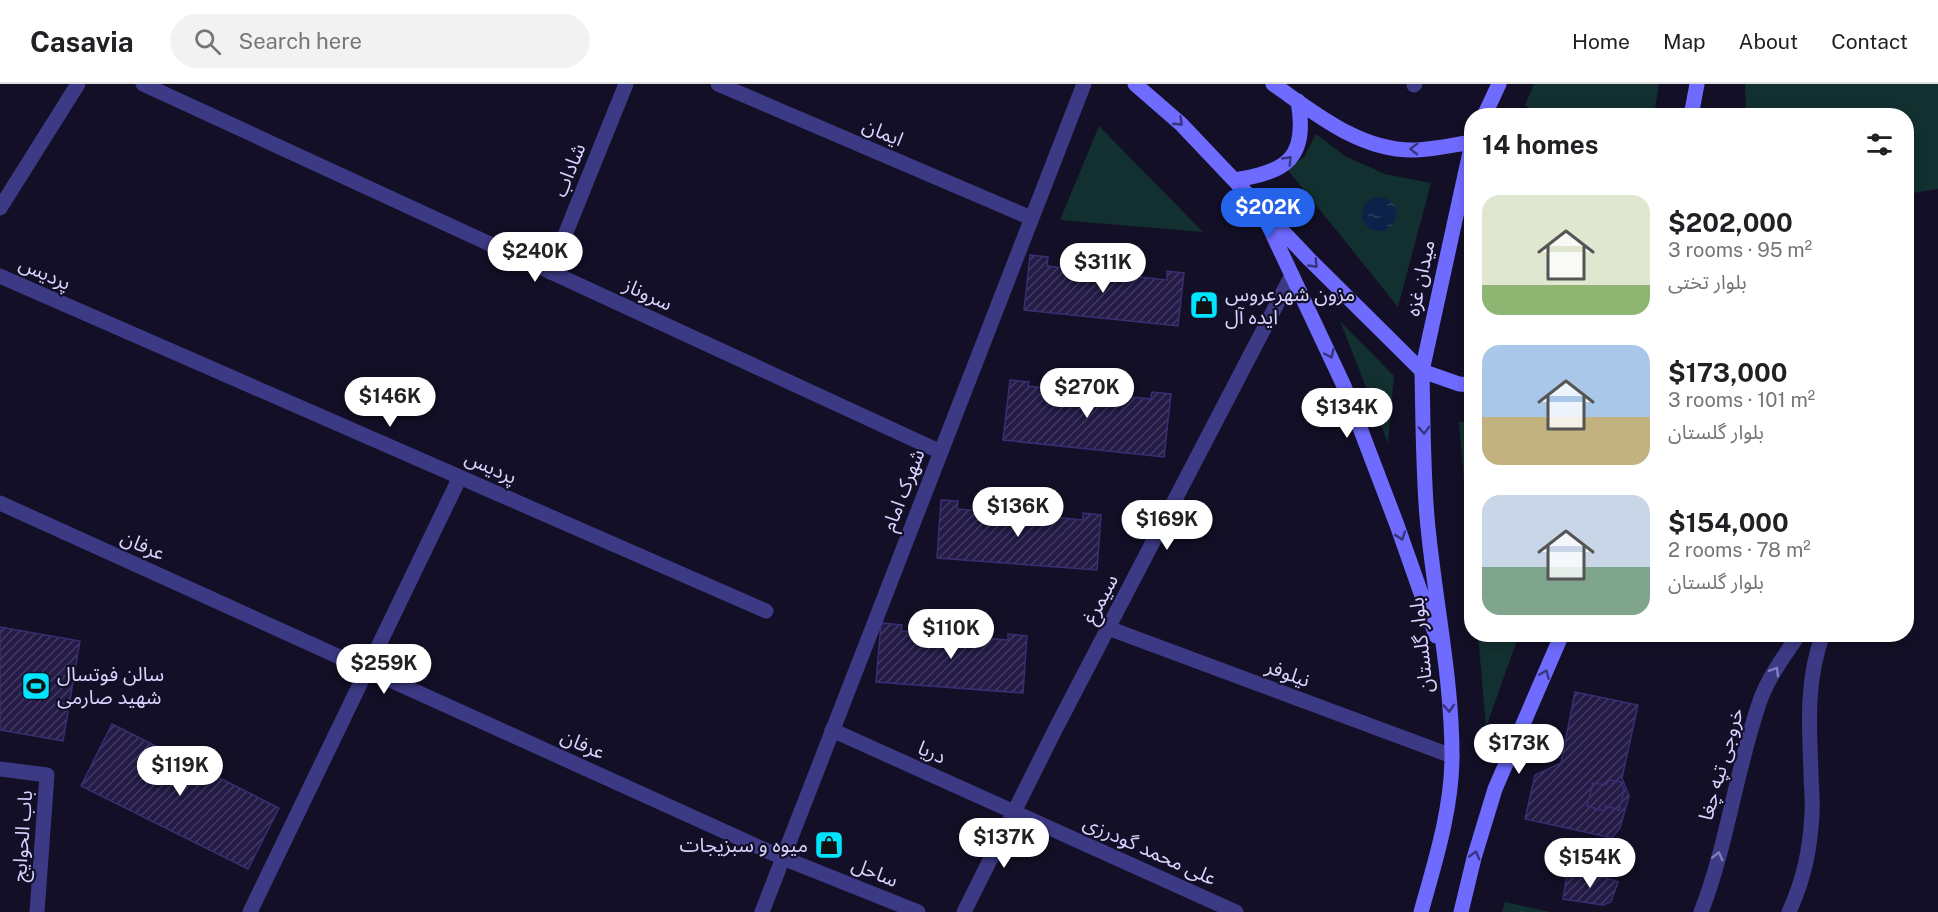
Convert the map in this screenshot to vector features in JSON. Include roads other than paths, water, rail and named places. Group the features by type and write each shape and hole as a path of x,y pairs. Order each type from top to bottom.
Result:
{"main road":[{"path":"1135,84 1181,124 1379,330 1422,371 1464,384"},
{"path":"1273,84 1342,130 1375,144 1411,150 1464,144"},
{"path":"1488,108 1499,84"},
{"path":"1692,108 1696,84"},
{"path":"1235,180 1261,176 1287,163 1295,153 1302,129 1298,102"},
{"name":"میدان غزه","path":"1422,371 1464,179"},
{"path":"1260,207 1344,386 1397,525 1446,666"},
{"name":"بلوار گلستان","path":"1421,912 1441,838 1450,786 1452,756 1446,666 1427,516 1422,371"},
{"path":"1461,912 1474,858 1495,789 1559,642"}],"street":[{"path":"0,208 78,84"},
{"name":"سروناز","path":"143,84 941,452"},
{"name":"شاداب","path":"550,272 627,84"},
{"name":"ایمان","path":"718,84 1031,218"},
{"name":"شهرک امام","path":"762,912 1083,84"},
{"name":"سیمرغ","path":"964,912 1108,628 1292,275"},
{"name":"پردیس","path":"0,276 766,611"},
{"path":"250,912 460,477"},
{"name":"عرفان","path":"0,503 783,858"},
{"name":"نیلوفر","path":"1108,628 1452,756"},
{"name":"خروجی تپه چغا","path":"1701,912 1711,887 1761,698 1794,642"},
{"path":"1789,912 1804,874 1809,840 1812,812 1810,688 1815,657 1820,642"},
{"name":"دریا","path":"832,730 1014,812"},
{"name":"باب الحوایج","path":"0,769 47,776 37,912"},
{"name":"علی محمد گودرزی","path":"1014,812 1236,912"},
{"name":"ساحل","path":"783,858 918,912"}],"water":[{"path":"1379,197 1391,202 1396,214 1391,226 1379,231 1367,226 1362,214 1367,202"}],"place":[{"name":"مزون شهرعروس ایده آل","path":"1204,305"},
{"name":"سالن فوتسال شهید صارمی","path":"36,686"},
{"name":"میوه و سبزیجات","path":"829,845"}]}
